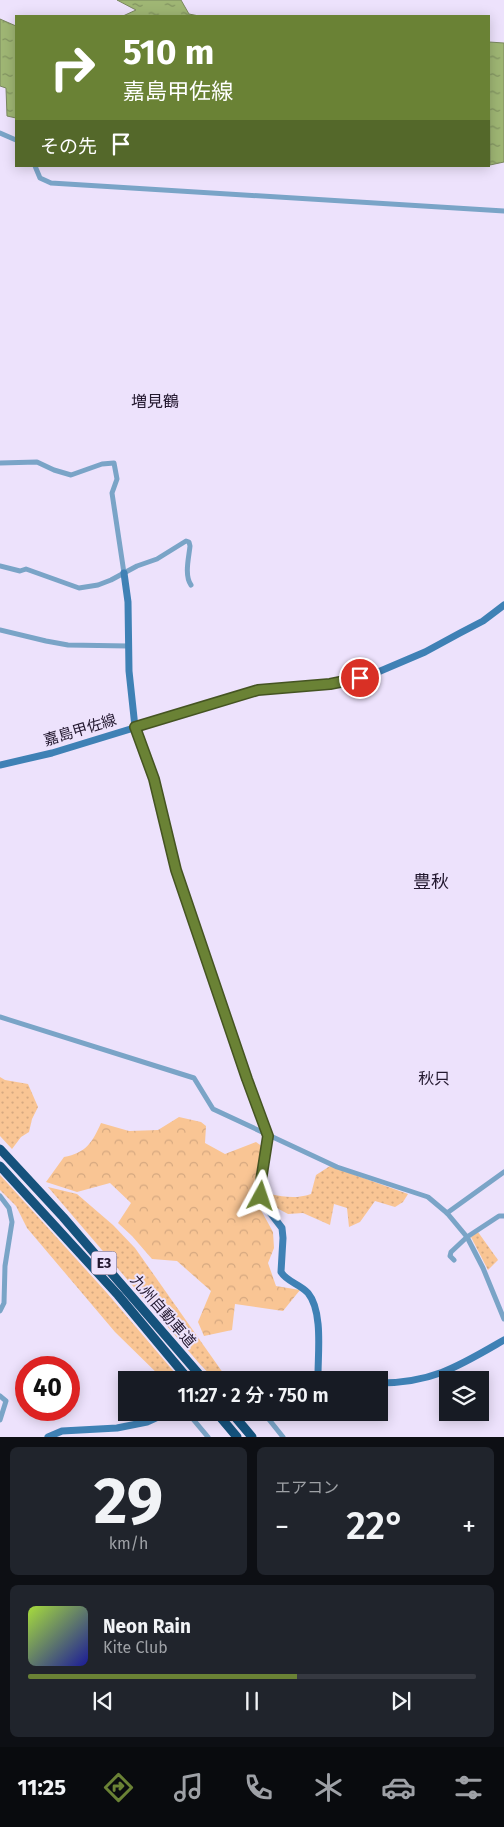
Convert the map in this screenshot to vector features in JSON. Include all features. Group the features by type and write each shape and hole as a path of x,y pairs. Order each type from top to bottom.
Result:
{"highway":[{"name":"九州自動車道","path":"0,1149 69,1224 196,1371"},
{"name":"九州自動車道","path":"0,1166 118,1295 181,1371"},
{"path":"224,1421 237,1437"},
{"path":"239,1421 252,1437"}],"street":[{"path":"0,133 15,140"},
{"path":"35,167 40,178 51,183 61,184 504,211"},
{"path":"0,463 37,462 71,475 102,464 114,464 118,479 112,493 128,602 128,646 135,727 154,779 176,870 268,1136 260,1187 262,1202 282,1228 281,1272 290,1281 304,1289 314,1302 317,1317 318,1371"},
{"path":"0,566 20,571 26,569 79,588 98,585 157,558 186,541 189,542 190,546 187,574 191,585"},
{"name":"嘉島甲佐線","path":"0,765 52,753 258,690 350,681 372,675 425,652 483,620 504,605"},
{"path":"0,630 68,645 128,646"},
{"path":"0,1017 194,1078 213,1108 268,1136 337,1167 428,1197 447,1213 467,1237 483,1268 504,1319"},
{"path":"447,1213 504,1172"},
{"path":"0,1196 9,1208 12,1222 1,1308"},
{"path":"454,1260 450,1256 451,1252 467,1237 499,1216 504,1216"},
{"path":"388,1382 432,1377 462,1364 504,1340"},
{"path":"0,1396 6,1402 0,1420"},
{"path":"48,1437 62,1431 117,1428 149,1421"},
{"path":"195,1421 208,1437"},
{"path":"270,1421 283,1437"}],"green space":[{"path":"0,1077 5,1080 28,1084 38,1107 32,1119 29,1132 21,1137 12,1149 0,1136"},
{"path":"179,1117 201,1122 206,1126 205,1143 225,1154 256,1142 263,1147 256,1201 273,1232 274,1248 268,1263 276,1286 300,1290 283,1311 235,1304 232,1330 204,1336 198,1322 211,1291 177,1261 152,1259 118,1223 131,1203 110,1183 77,1192 46,1182 64,1157 78,1153 87,1146 95,1136 101,1123 129,1131 158,1130"},
{"path":"330,1166 408,1194 403,1202 395,1207 375,1201 360,1222 349,1227 347,1208 334,1204 330,1225 303,1213 288,1214 273,1206 270,1194 300,1197 311,1194 316,1175"},
{"path":"0,1175 107,1293 173,1371 155,1371 115,1332 27,1228 16,1206 0,1190"},
{"path":"48,1187 77,1194 113,1225 135,1248 222,1371 206,1371"},
{"path":"478,1232 498,1260 488,1270 471,1237"}],"water":[{"path":"117,0 181,0 189,14 194,15 125,15 136,10"},
{"path":"0,19 15,26 15,118 7,116 6,88 0,86"},
{"path":"490,42 504,43 504,162 490,165"}],"district":[{"name":"増見鶴","path":"155,401"},
{"name":"豊秋","path":"431,882"},
{"name":"秋只","path":"434,1078"}],"route":[{"path":"261,1196 260,1187 268,1136 176,870 154,779 135,727 258,690 298,685 330,684 360,678"}]}
